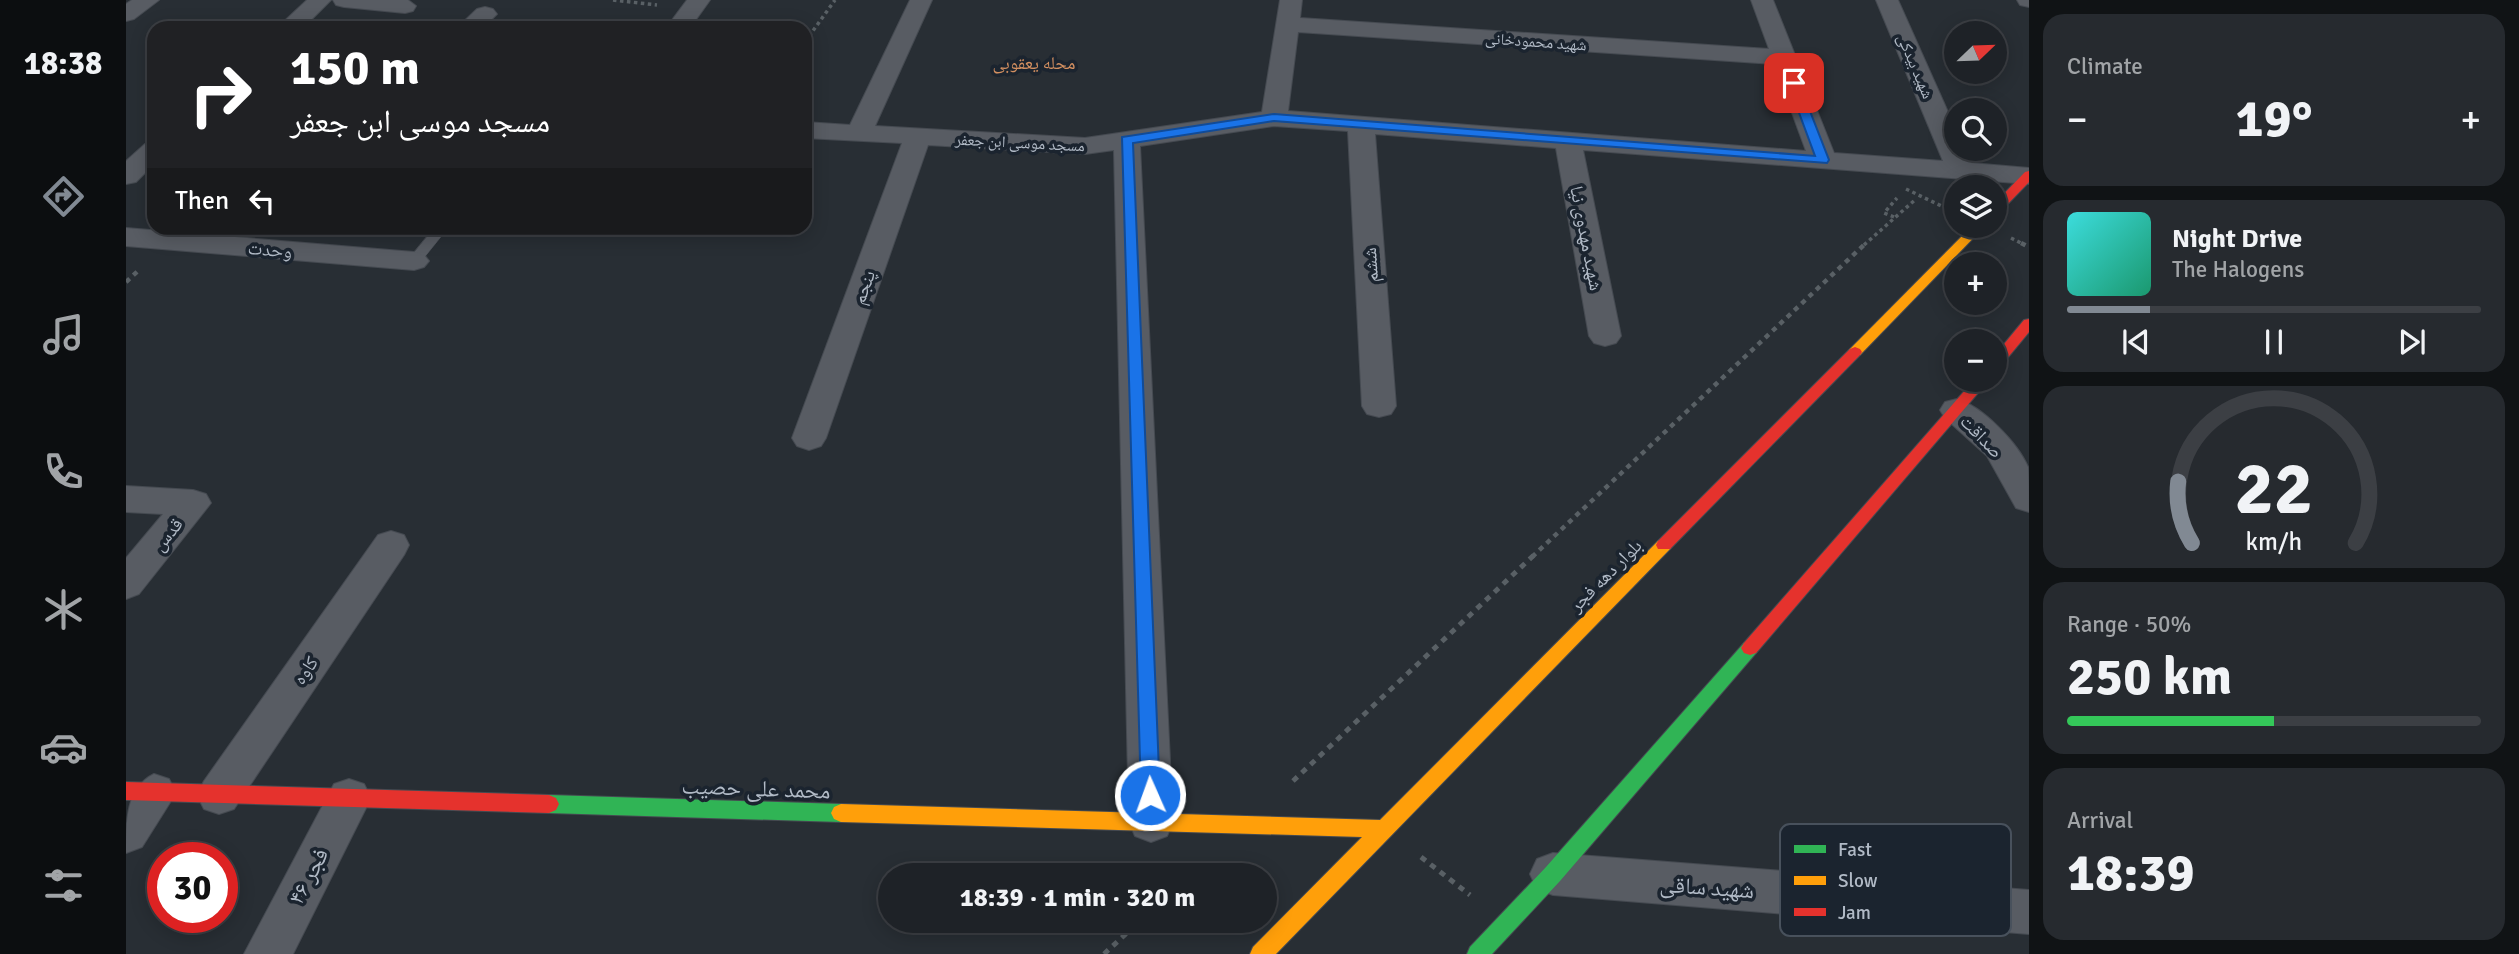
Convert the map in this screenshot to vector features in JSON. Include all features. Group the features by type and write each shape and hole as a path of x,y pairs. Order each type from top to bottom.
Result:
{"main road":[{"path":"2007,198 2029,176"},
{"name":"بلوار دهه فجر","path":"1261,954 1967,238"},
{"path":"2007,350 2029,323"},
{"path":"1478,954 1553,874 1972,392"},
{"name":"محمد علی حصیب","path":"140,792 1385,829"}],"street":[{"path":"126,15 148,0"},
{"path":"297,21 320,0"},
{"path":"344,0 405,6"},
{"path":"683,21 699,0"},
{"path":"859,133 921,0"},
{"path":"1274,118 1291,0"},
{"path":"1762,0 1823,160"},
{"name":"شهید بیدکی","path":"1887,0 1957,170"},
{"name":"شهید محمودخانی","path":"1288,24 1784,57"},
{"name":"مسجد موسی ابن جعفر","path":"812,130 1085,146 1274,118 2029,176"},
{"name":"ششم","path":"1361,124 1379,406"},
{"name":"پنجم","path":"808,438 918,137"},
{"path":"1127,140 1152,822"},
{"name":"شهید مهدوی نیا","path":"1568,140 1605,336"},
{"path":"126,176 147,156"},
{"name":"وحدت","path":"126,237 414,261"},
{"name":"صداقت","path":"1957,410 1999,448 2029,499"},
{"name":"قدس","path":"126,499 193,502 126,584"},
{"name":"کاوه","path":"219,795 391,545"},
{"path":"126,833 140,792"},
{"name":"فجر ۴۶","path":"268,954 349,799"},
{"name":"شهید ساقی","path":"1553,874 1780,892"},
{"name":"شهید ساقی","path":"2011,911 2029,912"}],"lane":[{"path":"414,261 435,235"}],"path":[{"path":"812,32 835,0"},
{"path":"1205,863 1894,217 1957,170"},
{"path":"1894,217 1884,213 1906,189 1944,207"},
{"path":"1385,829 1506,923"},
{"path":"1104,954 1127,933"}],"traffic: fast":[{"path":"1478,954 1553,874 1750,648"},
{"path":"549,804 841,813"}],"traffic: slow":[{"path":"1855,352 1967,238"},
{"path":"1261,954 1664,545"},
{"path":"841,813 1385,829"}],"traffic: jam":[{"path":"2007,198 2029,175"},
{"path":"2007,350 2029,323"},
{"path":"1664,545 1855,352"},
{"path":"1750,648 1972,392"},
{"path":"126,791 549,804"}],"district":[{"name":"محله یعقوبی","path":"1034,63"}],"route":[{"path":"1150,795 1127,140 1274,118 1823,160 1794,83"}]}
